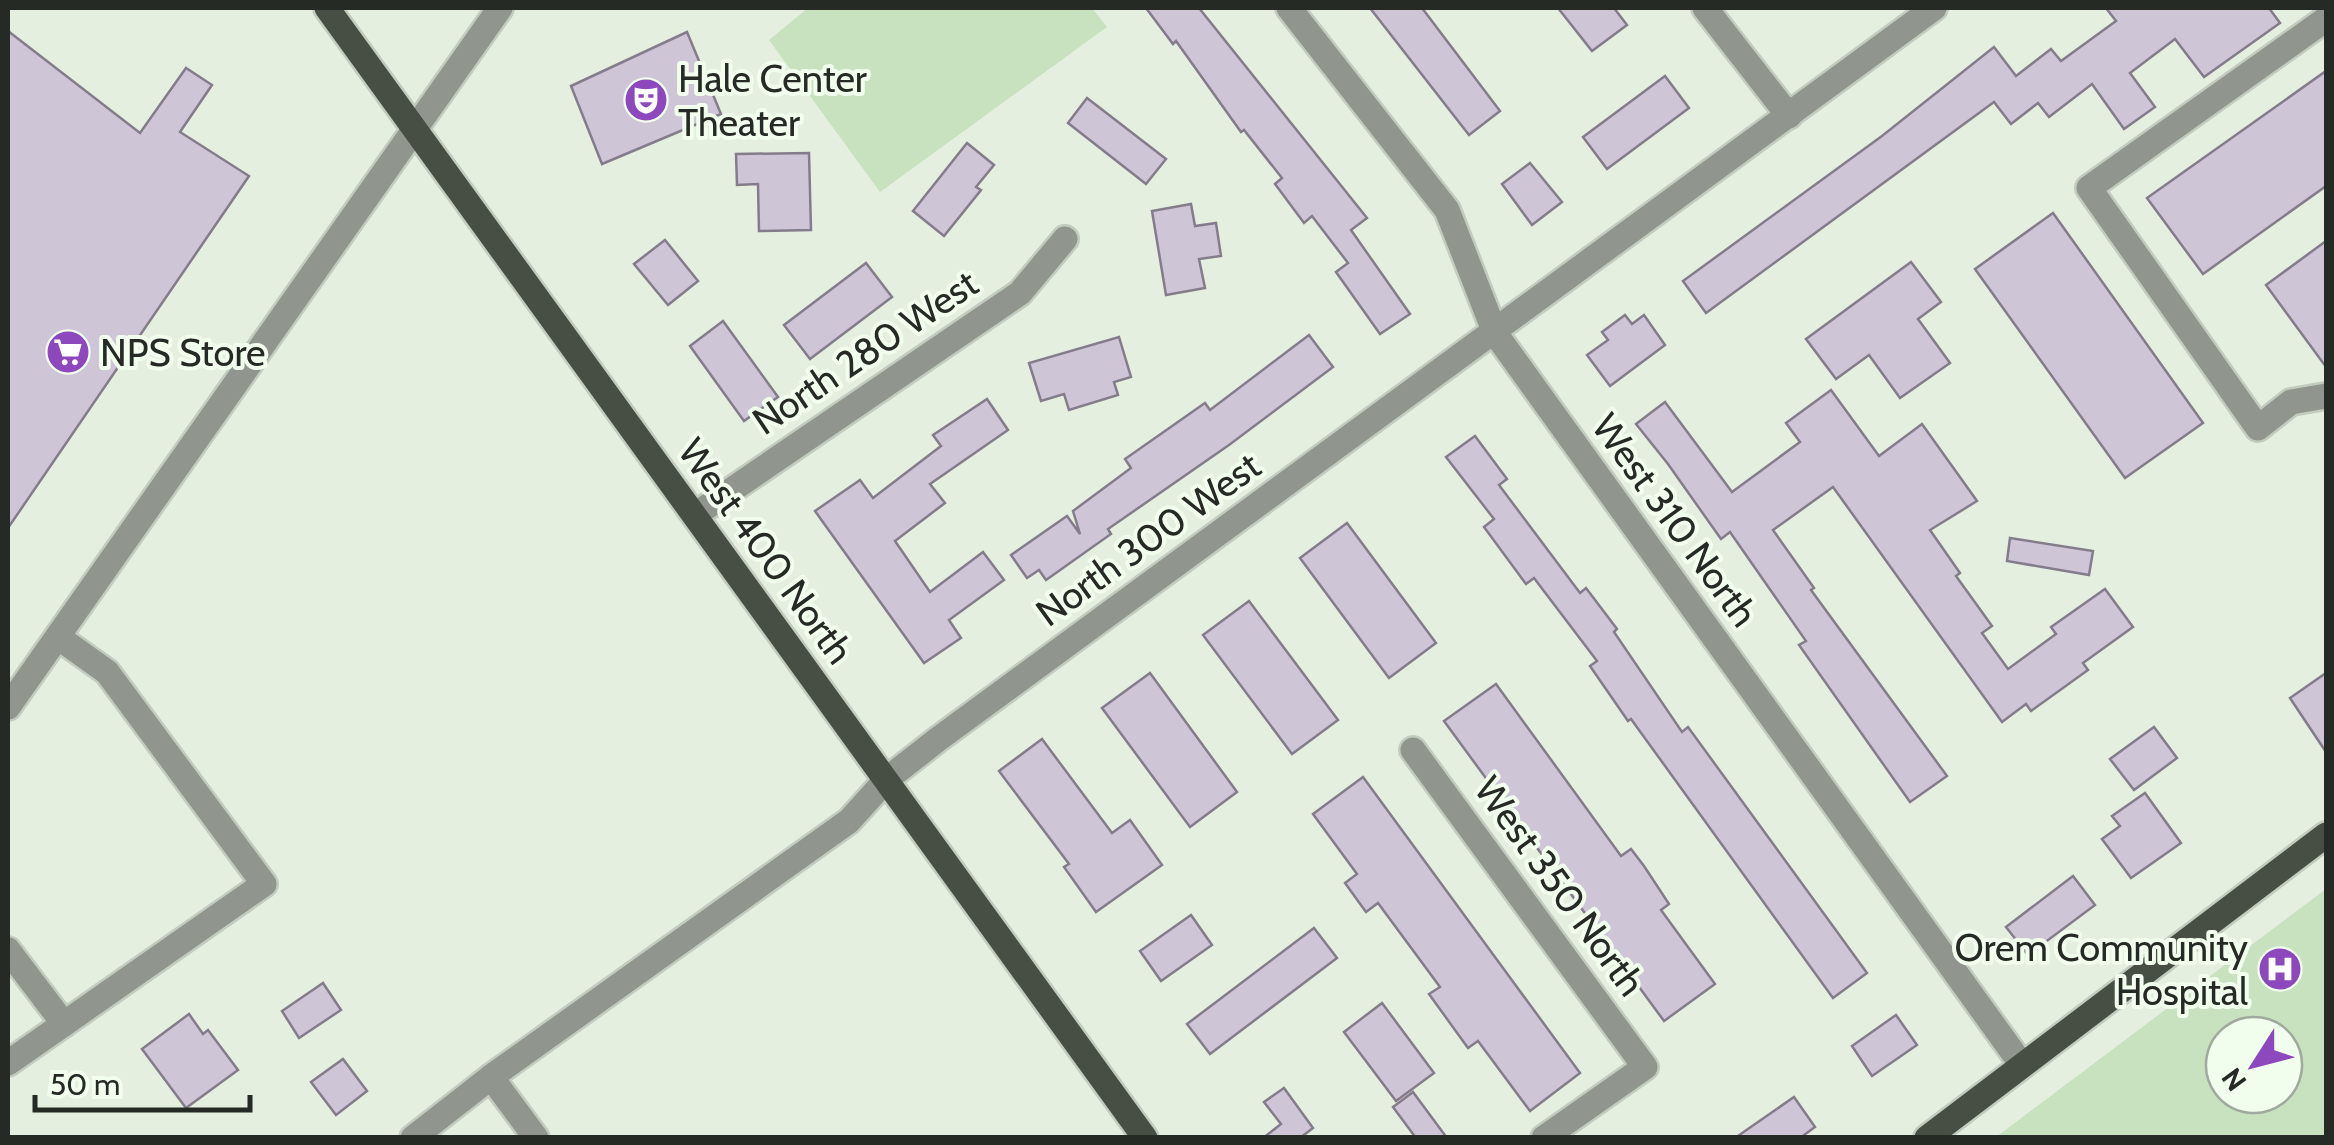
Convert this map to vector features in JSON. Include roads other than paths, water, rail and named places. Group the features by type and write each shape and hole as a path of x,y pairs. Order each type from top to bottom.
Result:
{"main road":[{"name":"West 400 North","path":"327,8 1145,1138"},
{"path":"1926,1138 2326,835"}],"street":[{"path":"8,707 500,8"},
{"name":"West 310 North","path":"1289,8 1447,210 1495,333 2022,1066"},
{"path":"1705,8 1789,116"},
{"name":"North 300 West","path":"413,1138 491,1077 849,821 886,780 1218,533 1934,8"},
{"path":"2326,19 2089,188 2258,428 2291,402 2326,396"},
{"name":"North 280 West","path":"695,515 1020,293 1065,240"},
{"path":"8,1063 264,884 108,672 58,637"},
{"name":"West 350 North","path":"1413,750 1645,1067 1544,1138"},
{"path":"8,950 64,1024"},
{"path":"491,1077 536,1138"}],"place":[{"name":"Hale Center Theater","path":"646,100"},
{"name":"NPS Store","path":"68,352"},
{"name":"Orem Community Hospital","path":"2280,969"}]}
